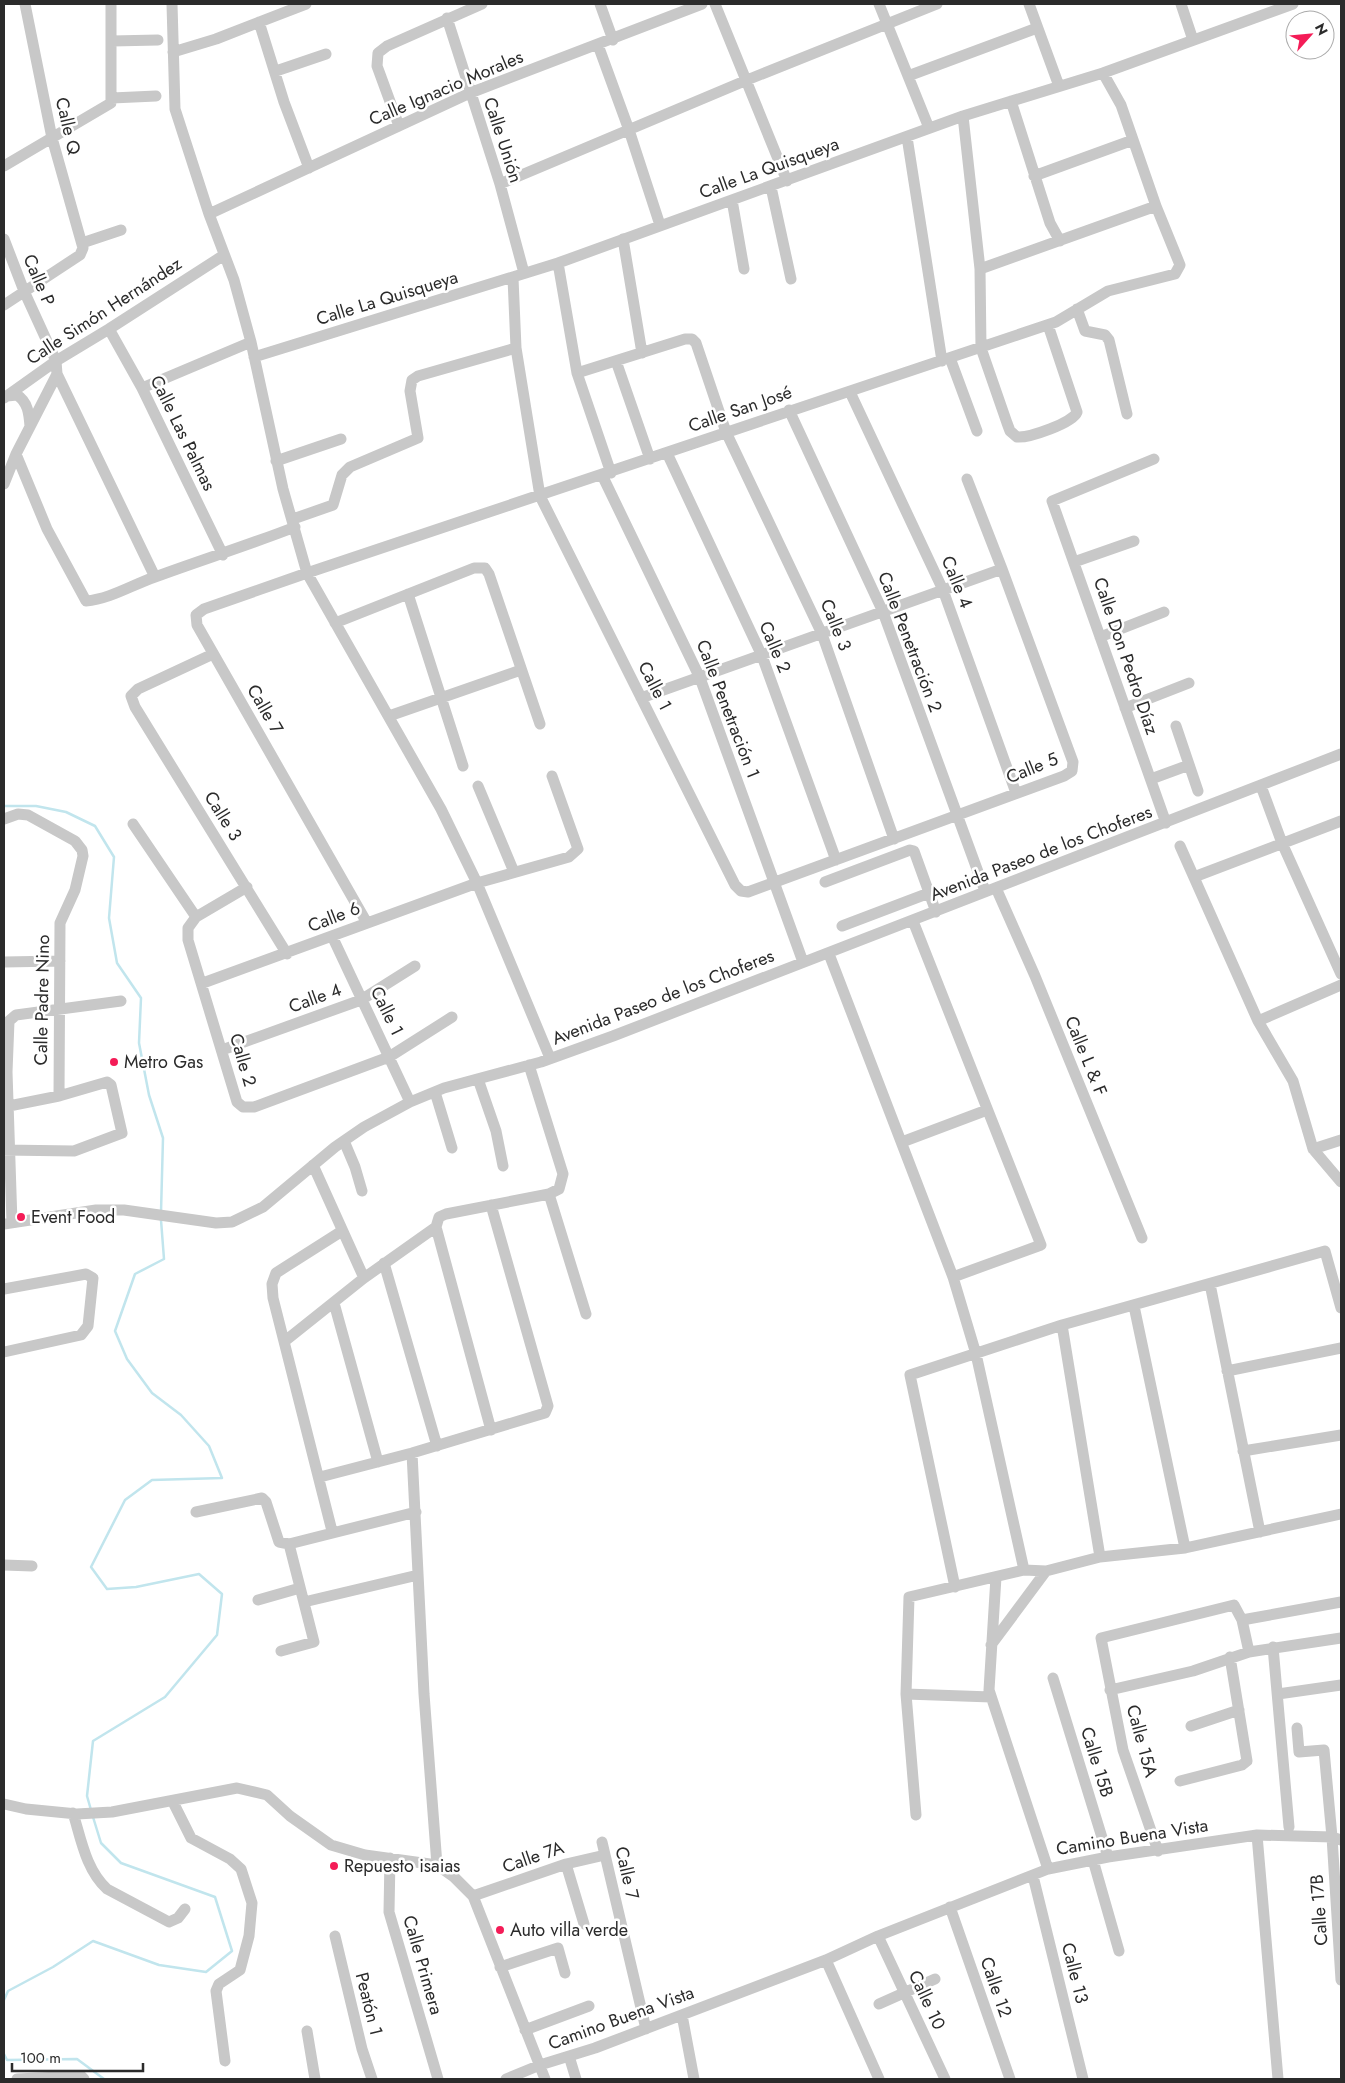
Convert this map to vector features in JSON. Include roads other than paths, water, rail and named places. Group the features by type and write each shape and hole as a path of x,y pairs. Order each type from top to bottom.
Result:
{"street":[{"name":"Calle Q","path":"24,291 80,255 82,243 52,138 25,4"},
{"path":"4,166 108,107 112,98 111,4"},
{"path":"172,4 175,109 209,214 234,280 251,342 276,461 307,573 441,809 477,883 550,1058"},
{"path":"173,52 216,39 306,4"},
{"path":"399,126 377,66 378,53 387,46 482,4"},
{"path":"600,4 613,40"},
{"name":"Calle Ignacio Morales","path":"209,214 470,94 702,4"},
{"path":"715,4 787,181"},
{"path":"879,4 930,128"},
{"path":"500,184 747,80 937,4"},
{"path":"1029,4 1059,86"},
{"path":"1181,4 1193,40"},
{"name":"Calle La Quisqueya","path":"254,357 558,263 963,116 1102,73 1293,4"},
{"name":"Calle Unión","path":"447,18 500,184 524,273"},
{"path":"259,22 284,102 309,168"},
{"path":"908,76 1037,28"},
{"path":"112,41 158,40"},
{"path":"598,45 629,130 660,225"},
{"path":"276,72 326,54"},
{"path":"980,269 1156,206 1115,92 1102,73"},
{"path":"112,98 156,96"},
{"path":"1011,101 1050,223 1060,241"},
{"path":"963,116 980,269 981,348 1010,431 1017,437 1028,437 1068,421 1077,412 1048,325"},
{"path":"907,137 946,359 977,431"},
{"path":"1034,176 1133,140"},
{"path":"771,187 791,279"},
{"path":"732,200 744,269"},
{"name":"Calle San José","path":"307,573 606,474 789,410 850,392 1048,325 1108,290 1176,274 1180,270 1156,206"},
{"path":"82,243 121,230"},
{"name":"Calle P","path":"4,239 24,291 56,361"},
{"path":"577,374 642,353 623,239"},
{"name":"Calle Simón Hernández","path":"5,397 56,361 224,255"},
{"name":"Calle Penetración 1","path":"558,263 577,374 606,474 700,678 803,962"},
{"path":"512,278 516,348 540,496"},
{"path":"4,304 24,291"},
{"path":"1077,309 1086,331 1105,335 1109,340 1127,414"},
{"name":"Calle Las Palmas","path":"109,329 142,388 223,555"},
{"name":"Calle 3","path":"642,353 685,339 692,339 696,343 726,432 822,634 894,839"},
{"path":"142,388 251,342"},
{"path":"16,454 47,529 86,601 97,600 155,577 223,555 333,505 342,475 350,466 418,438 410,391 412,380 418,376 516,348"},
{"path":"56,361 57,374 155,577"},
{"path":"616,361 650,459"},
{"path":"4,484 16,454 57,374"},
{"name":"Calle 4","path":"850,392 942,590 1016,793"},
{"path":"5,397 17,395 23,400 28,410 30,427"},
{"name":"Calle Penetración 2","path":"789,410 883,612 956,816 990,890"},
{"path":"276,461 341,439"},
{"name":"Calle 2","path":"668,453 762,656 836,860"},
{"name":"Calle Don Pedro Díaz","path":"1154,460 1052,501 1166,823"},
{"name":"Calle 5","path":"741,891 748,892 1064,776 1072,771 1073,762 1002,568 966,479"},
{"name":"Calle 1","path":"540,496 735,886 741,891"},
{"path":"1074,562 1134,541"},
{"path":"335,623 474,568 485,568 489,574 540,724"},
{"path":"641,698 1002,568"},
{"name":"Calle 7","path":"307,573 204,609 196,614 197,625 367,923"},
{"path":"408,594 463,766"},
{"path":"1100,637 1164,612"},
{"name":"Calle 3","path":"213,654 138,689 131,696 135,707 247,886 287,954"},
{"path":"389,716 521,670"},
{"path":"1125,708 1188,683"},
{"path":"1176,726 1198,791"},
{"name":"Avenida Paseo de los Choferes","path":"8,1223 96,1210 148,1214 216,1223 240,1219 263,1207 364,1126 410,1102 435,1092 550,1058 803,962 829,954 1341,754"},
{"path":"1151,779 1190,765"},
{"name":"Calle 6","path":"203,983 287,954 477,883 569,857 578,848 552,776"},
{"path":"478,786 514,872"},
{"path":"1261,786 1282,843 1341,974"},
{"name":"Calle Padre Nino","path":"4,818 18,814 28,815 75,842 82,850 83,862 75,890 60,923 59,1096"},
{"path":"1194,877 1341,821"},
{"path":"133,824 196,917 247,886"},
{"path":"1180,846 1258,1021 1293,1081 1313,1149 1341,1182"},
{"path":"825,882 910,850 916,854 936,912"},
{"name":"Calle L & F","path":"990,890 1034,976 1142,1238"},
{"path":"842,926 929,893"},
{"name":"Calle 2","path":"196,917 188,928 188,940 203,983 237,1102 244,1107 254,1107 389,1057 452,1017"},
{"path":"913,921 1041,1245 953,1277"},
{"name":"Calle 1","path":"332,936 410,1102"},
{"path":"829,954 953,1277 976,1354 1024,1570"},
{"path":"4,962 60,961"},
{"name":"Calle 4","path":"222,1050 362,1000 415,966"},
{"path":"1258,1021 1341,985"},
{"path":"8,1223 5,1072 7,1028 12,1017 121,1001"},
{"path":"492,1430 436,1227 439,1217 446,1214 548,1194 559,1189 563,1174 529,1065"},
{"path":"478,1079 496,1131 503,1166"},
{"path":"6,1150 74,1151 122,1134 109,1083 104,1082 7,1111"},
{"path":"435,1092 452,1148"},
{"path":"902,1142 987,1110"},
{"path":"1313,1149 1341,1140"},
{"path":"344,1141 355,1167 362,1191"},
{"path":"313,1165 364,1278"},
{"path":"548,1194 586,1314"},
{"path":"320,1477 437,1446 538,1417 546,1413 548,1406 491,1205"},
{"path":"285,1341 364,1278 436,1227"},
{"path":"332,1532 272,1284 276,1273 342,1231"},
{"path":"955,1587 910,1375 1062,1325 1325,1251 1341,1308"},
{"path":"384,1263 437,1446"},
{"path":"4,1289 86,1274 91,1275 93,1282 88,1326 81,1335 4,1352"},
{"path":"1210,1284 1260,1532"},
{"path":"334,1302 378,1462"},
{"path":"1134,1306 1185,1548"},
{"path":"1062,1325 1100,1557"},
{"path":"1227,1372 1341,1348"},
{"path":"1244,1451 1341,1435"},
{"path":"412,1453 437,1865"},
{"path":"196,1512 262,1498 266,1502 279,1542 289,1544 416,1512"},
{"path":"916,1815 906,1694 909,1597 1024,1570 1046,1571 1100,1557 1185,1548 1341,1514"},
{"path":"282,1651 314,1642 289,1544"},
{"path":"4,1565 32,1566"},
{"path":"991,1645 1046,1571"},
{"path":"304,1602 418,1575"},
{"path":"996,1577 989,1690 1048,1869"},
{"path":"258,1600 300,1588"},
{"path":"1249,1652 1242,1620 1341,1602"},
{"name":"Calle 15A","path":"1158,1851 1123,1750 1101,1638 1229,1605 1237,1608 1242,1620"},
{"path":"1110,1690 1192,1671 1249,1652 1341,1638"},
{"path":"1273,1647 1288,1827"},
{"path":"1180,1781 1242,1765 1247,1761 1230,1657"},
{"name":"Calle 15B","path":"1053,1678 1108,1857"},
{"path":"1278,1694 1341,1685"},
{"path":"906,1694 991,1697"},
{"path":"1190,1726 1239,1710"},
{"name":"Calle 17B","path":"1297,1728 1300,1752 1324,1750 1337,1839 1341,1980"},
{"name":"Camino Buena Vista","path":"4,1804 26,1809 75,1814 112,1812 173,1802 237,1788 267,1795 290,1816 331,1845 364,1854 437,1865 454,1877 474,1896 500,1967 540,2065 646,2029 826,1960 878,1936 1048,1869 1108,1857 1257,1835 1337,1839"},
{"path":"173,1802 191,1838 230,1859 241,1869 252,1904 249,1936 240,1970 219,1984 215,1996 225,2061"},
{"path":"75,1814 90,1866 107,1889 169,1922 178,1918 185,1909"},
{"path":"1257,1835 1278,2079"},
{"name":"Calle 7","path":"602,1842 646,2029"},
{"name":"Calle 7A","path":"474,1896 566,1864 605,1855"},
{"name":"Calle Primera","path":"390,1858 389,1912 438,2079"},
{"path":"1093,1860 1119,1952"},
{"path":"566,1864 584,1924"},
{"name":"Calle 13","path":"1033,1876 1082,2079"},
{"name":"Calle 12","path":"950,1907 1010,2079"},
{"name":"Peatón 1","path":"335,1936 362,2049 372,2079"},
{"name":"Calle 10","path":"878,1936 944,2079"},
{"path":"500,1967 558,1948 564,1973"},
{"path":"826,1960 879,2079"},
{"path":"879,2004 935,1980"},
{"path":"525,2030 589,2006"},
{"path":"682,2015 694,2079"},
{"path":"307,2031 315,2079"},
{"path":"569,2056 576,2079"},
{"path":"506,2079 540,2065 545,2079"},
{"path":"17,2079 81,2077"}],"waterway":[{"path":"4,806 36,806 66,812 95,826 114,857 109,918 117,963 141,998 139,1043 149,1095 163,1138 161,1212"},
{"path":"91,1810 87,1796 93,1741 165,1697 217,1635 222,1594 199,1574 136,1587 107,1589 91,1567 125,1500 152,1480 222,1478 209,1446 181,1415 152,1393 127,1359 115,1331 135,1274 164,1259 161,1220"},
{"path":"4,2000 8,1991 53,1967 93,1941 159,1965 206,1972 232,1951 215,1897 121,1863 101,1843 93,1817"},
{"path":"4,2054 7,2060 77,2059 104,2079"}],"place":[{"name":"Metro Gas","path":"114,1062"},
{"name":"Event Food","path":"21,1217"},
{"name":"Repuesto isaias","path":"334,1866"},
{"name":"Auto villa verde","path":"500,1930"}]}
